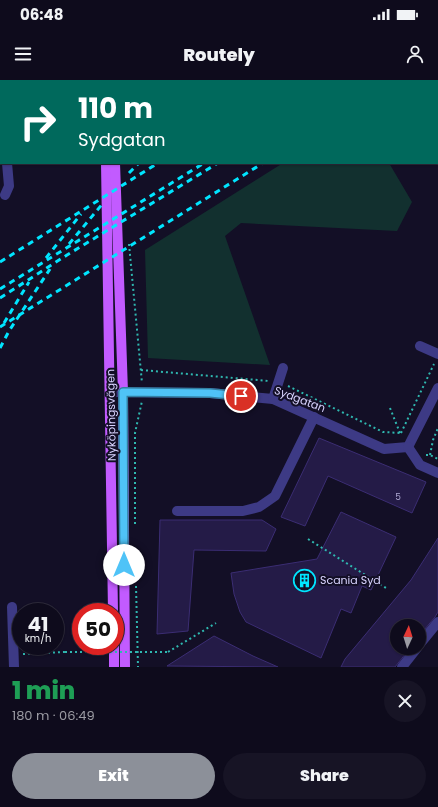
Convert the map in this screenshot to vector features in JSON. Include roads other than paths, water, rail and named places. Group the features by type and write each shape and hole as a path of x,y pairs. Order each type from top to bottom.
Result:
{"main road":[{"name":"Nyköpingsvägen","path":"106,164 114,603"},
{"name":"Nyköpingsvägen","path":"115,164 123,392 125,667"},
{"path":"114,655 114,667"}],"street":[{"path":"5,195 9,186 7,164"},
{"path":"420,346 436,358"},
{"path":"273,399 283,368"},
{"path":"438,388 408,447 420,465 438,473"},
{"name":"Sydgatan","path":"111,392 210,393 273,399 384,448 408,447"},
{"path":"177,511 243,511 258,508 275,496 314,417"},
{"path":"426,637 438,622"},
{"path":"14,655 14,667"},
{"path":"402,667 411,655"}],"railway":[{"path":"129,173 138,164"},
{"path":"0,262 156,164"},
{"path":"0,289 202,164"},
{"path":"0,298 67,255 216,164"},
{"path":"0,327 261,164"},
{"path":"69,244 104,202"},
{"path":"46,258 81,214"},
{"path":"0,348 9,331 50,269"},
{"path":"4,323 29,282"}],"place":[{"name":"Scania Syd","path":"304,580"}]}
